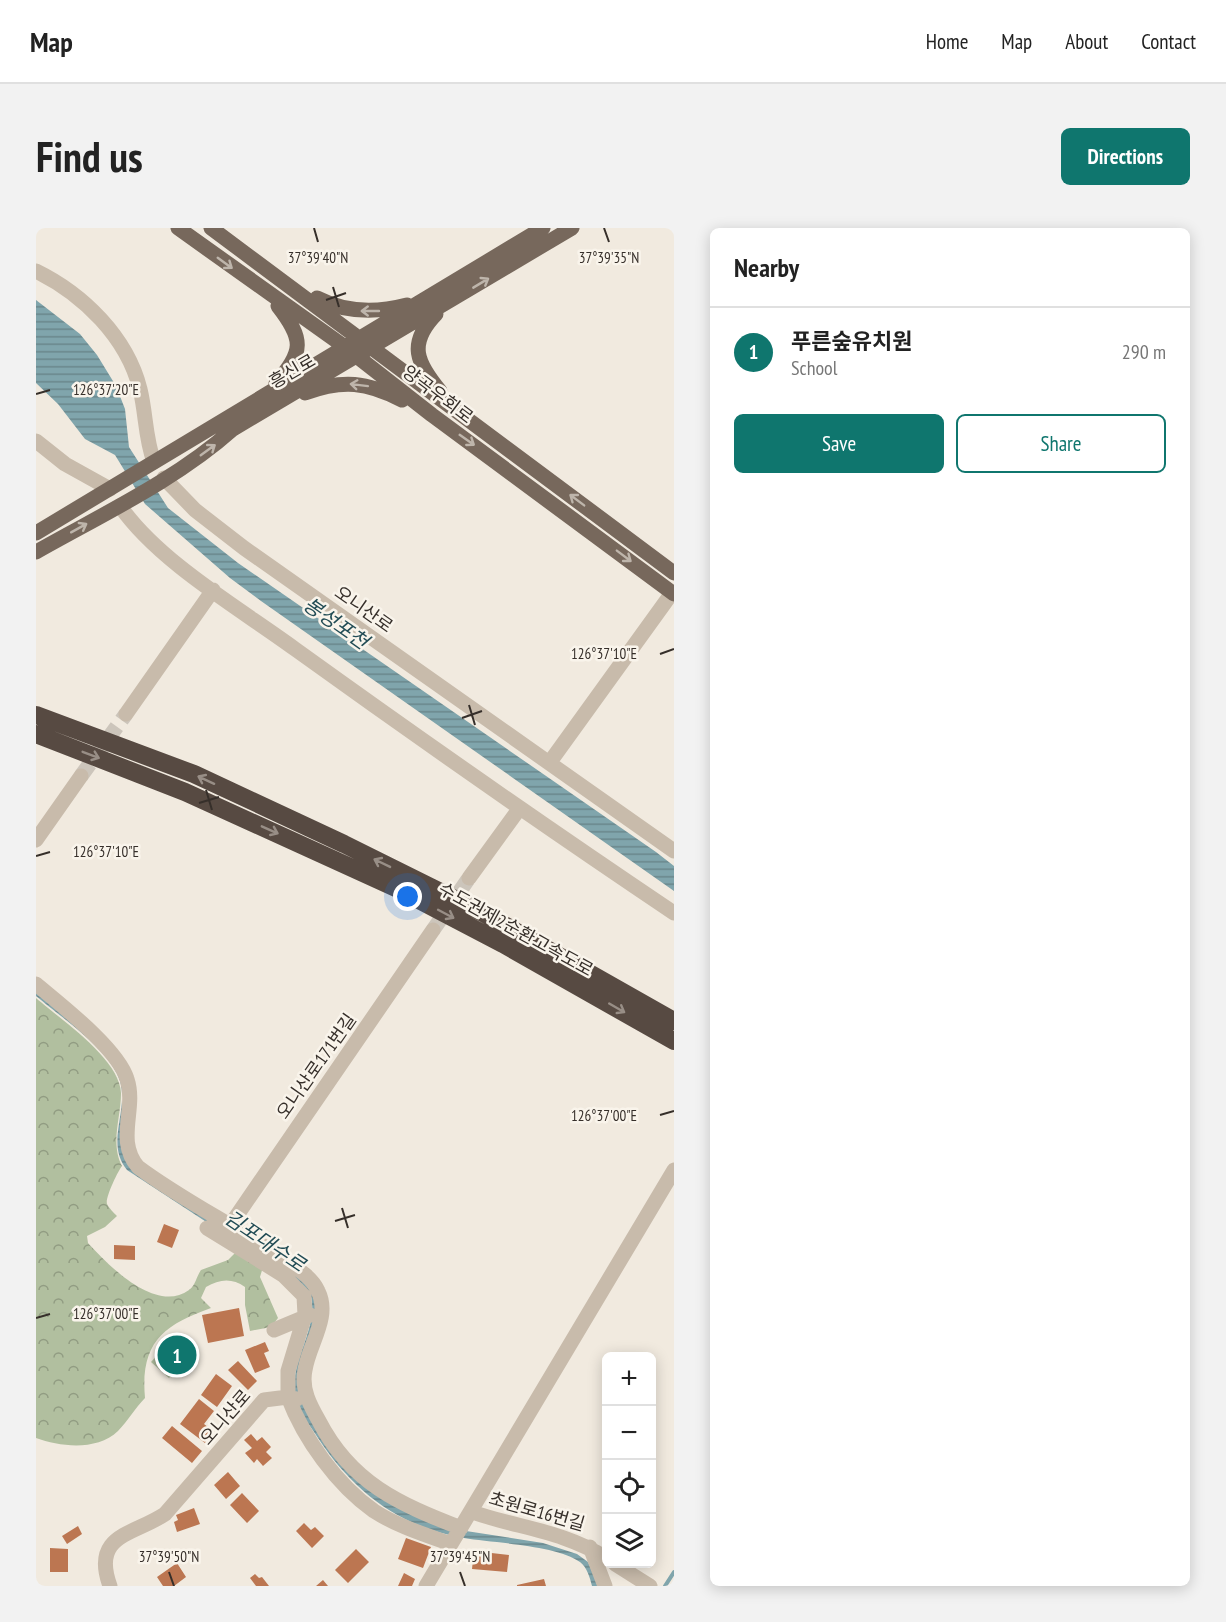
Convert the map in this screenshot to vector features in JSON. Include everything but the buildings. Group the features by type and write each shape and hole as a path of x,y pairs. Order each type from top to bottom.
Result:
{"highway":[{"name":"수도권제2순환고속도로","path":"36,715 194,774 344,844 483,913 674,1021"},
{"name":"수도권제2순환고속도로","path":"36,734 185,792 396,888 503,944 674,1041"}],"main road":[{"name":"양곡우회로","path":"178,228 270,296 351,351 432,415 517,475 673,593"},
{"name":"양곡우회로","path":"211,228 674,573"},
{"name":"흥신로","path":"36,533 151,464 268,400 366,342 427,299 543,228"},
{"name":"흥신로","path":"366,342 447,304 572,228"},
{"path":"291,286 330,305 359,310 388,310 427,299"},
{"path":"268,400 292,364 298,337 294,326 270,296"},
{"path":"447,304 430,321 420,336 417,351 420,364 458,412"},
{"path":"268,400 342,383 362,384 386,392 432,415"},
{"name":"흥신로","path":"36,552 121,505 209,450 268,400"}],"street":[{"path":"36,271 71,294 109,328 127,352 140,389 151,464"},
{"path":"36,441 65,464 112,487"},
{"name":"오니산로","path":"161,480 244,548 674,851"},
{"path":"121,505 133,525 213,590 519,809 674,913"},
{"path":"126,714 213,590"},
{"path":"550,762 673,593"},
{"path":"36,840 81,776"},
{"path":"469,878 519,809"},
{"name":"오니산로171번길","path":"231,1224 433,930"},
{"path":"36,984 101,1043 123,1068 129,1089 126,1143 133,1161 149,1175 231,1224 312,1282 320,1297 290,1363 298,1399 297,1418 315,1446 355,1494 375,1511 395,1522 456,1536"},
{"path":"426,1586 674,1170"},
{"path":"207,1228 294,1284 304,1296 313,1315 304,1382 298,1399"},
{"path":"274,1330 313,1315"},
{"path":"298,1399 354,1470 394,1500 456,1536"},
{"name":"오니산로","path":"110,1586 105,1571 107,1550 118,1537 153,1523 165,1514 264,1400 298,1399"},
{"name":"초원로16번길","path":"472,1512 502,1522 564,1536 590,1547 602,1555"},
{"name":"초원로16번길","path":"590,1547 605,1586"},
{"path":"623,1568 650,1586"}],"green space":[{"path":"36,998 100,1054 118,1080 121,1093 116,1139 122,1166 107,1201 108,1206 117,1216 105,1227 87,1236 88,1243 120,1274 148,1292 162,1296 176,1296 189,1290 201,1270 228,1260 237,1251 263,1267 260,1277 278,1318 271,1327 250,1331 245,1305 245,1287 226,1281 216,1282 206,1287 201,1298 211,1308 194,1314 168,1329 151,1350 146,1363 144,1379 145,1398 118,1431 100,1442 89,1444 56,1444 36,1438"},
{"path":"176,1334 195,1350 169,1378 151,1362"}],"water":[{"path":"36,300 80,334 97,355 116,386 125,409 129,447 168,508 238,563 656,852 674,866 674,891 261,601 230,578 145,504 115,455 85,439 58,404 36,383"},
{"path":"36,987 103,1048 122,1074 122,1092 115,1070 84,1035 36,996"},
{"path":"122,1104 122,1151 303,1278 318,1299 301,1376 343,1463 453,1529 543,1543 577,1554 588,1562 599,1586 592,1586 582,1564 570,1556 541,1548 440,1533 398,1516 362,1490 332,1457 297,1402 294,1388 295,1375 310,1323 311,1296 240,1244 127,1170 118,1149 117,1138"}],"waterway":[{"path":"665,1586 674,1572"}],"tunnel":[{"path":"81,776 126,714"},
{"path":"433,930 469,878"}],"place":[{"name":"푸른숲유치원","path":"177,1355"}],"water label":[{"name":"봉성포천","path":"336,623"},
{"name":"김포대수로","path":"265,1241"}]}
